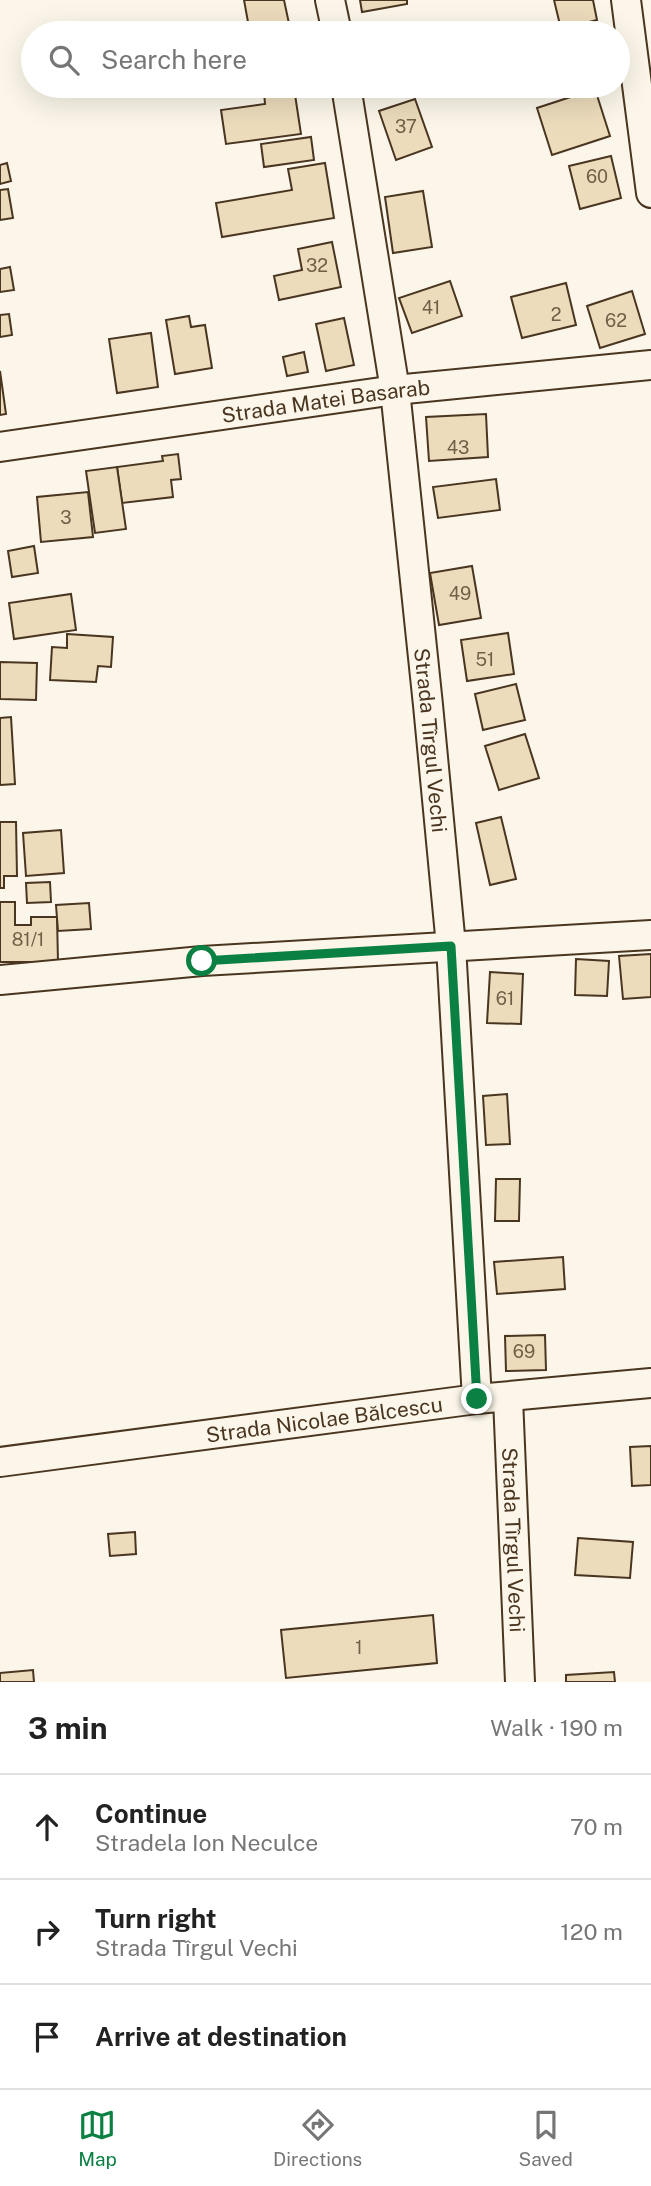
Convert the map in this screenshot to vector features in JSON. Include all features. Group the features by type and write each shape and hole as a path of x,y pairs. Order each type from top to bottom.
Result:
{"street":[{"path":"330,0 334,21"},
{"path":"626,0 629,21"},
{"path":"630,31 651,193"},
{"name":"Strada Tîrgul Vechi","path":"348,98 395,390 451,946 477,1399"},
{"name":"Strada Matei Basarab","path":"0,447 395,390 651,365"},
{"path":"0,980 202,961 651,934"},
{"name":"Strada Nicolae Bălcescu","path":"0,1462 477,1399 651,1383"},
{"name":"Strada Tîrgul Vechi","path":"508,1398 520,1682"}],"building":[{"path":"244,0 284,0 288,21 248,21"},
{"path":"360,0 407,0 407,4 362,12"},
{"path":"554,0 593,0 597,20 559,21"},
{"path":"264,98 296,98 301,134 226,144 221,110 265,104"},
{"path":"568,98 598,98 610,136 552,155 537,108"},
{"path":"415,99 432,147 396,160 379,111"},
{"path":"311,137 314,160 264,167 261,144"},
{"path":"611,156 621,198 580,209 569,166"},
{"path":"7,163 11,181 0,184 0,165"},
{"path":"325,163 334,218 222,237 216,203 292,190 288,169"},
{"path":"8,189 13,218 0,220 0,190"},
{"path":"423,191 432,247 393,253 385,197"},
{"path":"332,242 341,287 279,300 274,276 302,270 298,249"},
{"path":"10,267 14,290 0,292 0,269"},
{"path":"450,281 462,316 412,333 399,298"},
{"path":"566,283 576,325 522,338 511,297"},
{"path":"632,291 645,334 600,348 587,306"},
{"path":"9,314 12,335 0,337 0,315"},
{"path":"189,316 191,327 205,325 212,368 175,374 166,320"},
{"path":"344,318 354,365 326,371 316,324"},
{"path":"151,333 158,387 117,393 109,339"},
{"path":"304,352 308,372 287,376 283,357"},
{"path":"0,371 6,414 0,415"},
{"path":"486,414 488,457 429,461 426,417"},
{"path":"178,454 181,479 171,480 173,497 122,503 117,467 163,461 162,456"},
{"path":"117,467 126,529 95,533 86,471"},
{"path":"496,479 500,510 438,518 433,487"},
{"path":"88,492 93,537 41,542 37,497"},
{"path":"34,546 38,573 12,577 8,551"},
{"path":"472,566 481,618 439,625 430,573"},
{"path":"71,594 76,630 14,639 9,603"},
{"path":"508,633 514,674 467,681 461,640"},
{"path":"67,634 113,637 111,667 98,666 96,682 50,680 52,647 67,648"},
{"path":"0,662 37,663 36,700 0,699"},
{"path":"516,684 525,720 483,730 475,694"},
{"path":"11,717 15,784 0,785 0,718"},
{"path":"525,734 539,778 499,790 485,746"},
{"path":"501,817 516,879 490,885 476,823"},
{"path":"0,822 16,822 17,876 4,876 4,888 0,888"},
{"path":"61,830 64,873 26,876 23,833"},
{"path":"50,882 51,902 27,903 26,883"},
{"path":"0,902 15,902 15,925 31,925 31,917 57,917 58,962 0,962"},
{"path":"89,903 91,929 58,931 56,905"},
{"path":"651,954 651,997 623,999 619,956"},
{"path":"576,959 609,961 607,996 575,995"},
{"path":"490,972 523,974 521,1024 487,1023"},
{"path":"507,1094 510,1144 486,1145 483,1096"},
{"path":"496,1179 520,1179 519,1221 495,1221"},
{"path":"563,1257 565,1289 497,1294 494,1262"},
{"path":"545,1335 546,1370 506,1371 505,1336"},
{"path":"651,1446 651,1485 632,1486 630,1447"},
{"path":"135,1532 136,1554 110,1556 108,1534"},
{"path":"578,1538 633,1542 630,1578 575,1575"},
{"path":"433,1615 437,1663 286,1678 281,1630"},
{"path":"33,1670 34,1682 0,1682 0,1673"},
{"path":"614,1672 615,1682 566,1682 566,1675"}],"route":[{"path":"202,961 451,946 477,1399"}]}
